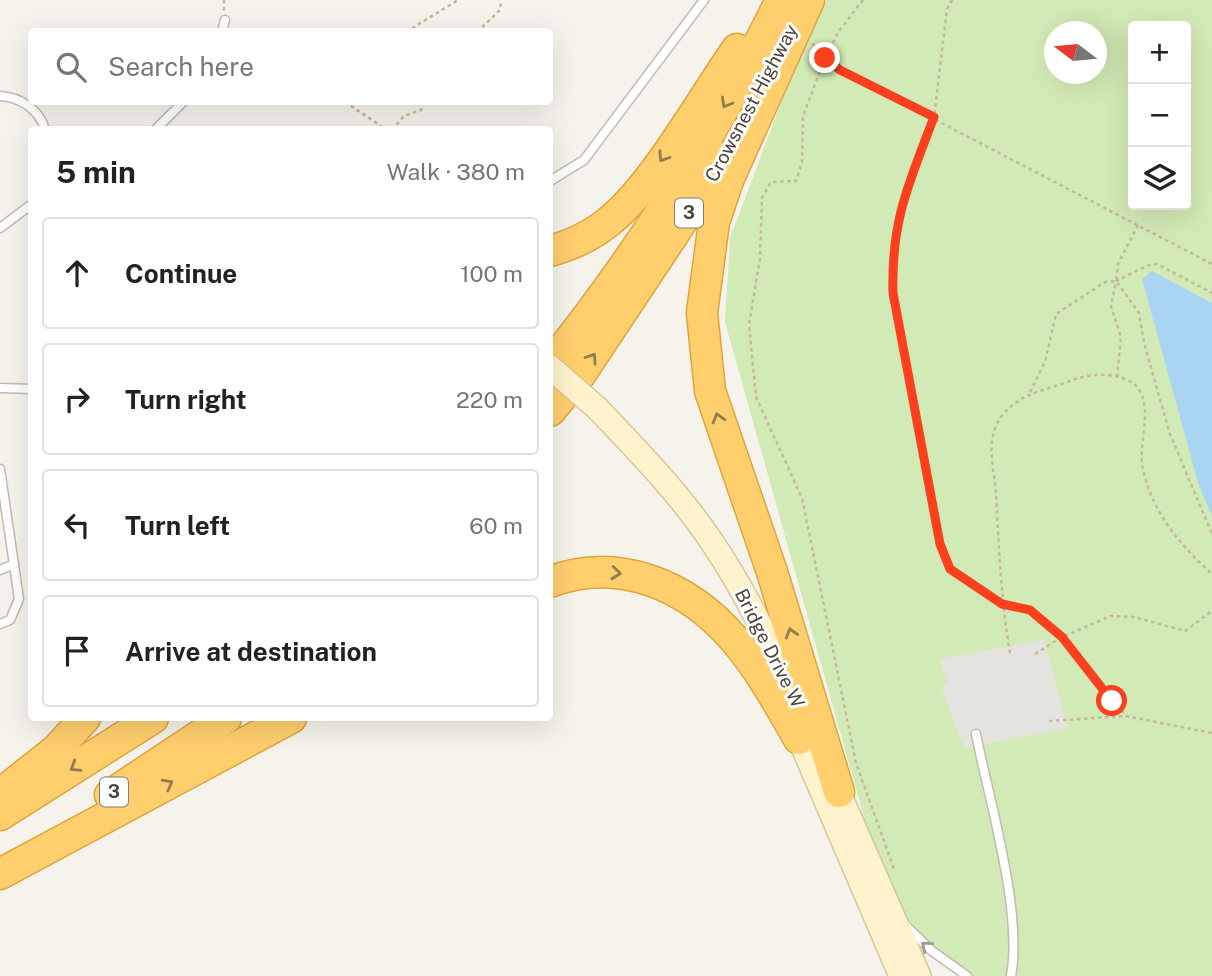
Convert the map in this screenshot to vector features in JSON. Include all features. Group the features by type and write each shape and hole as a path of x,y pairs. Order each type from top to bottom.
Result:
{"highway":[{"path":"553,250 584,238 612,219 627,203 656,167 771,0"},
{"name":"Crowsnest Highway","path":"553,362 648,232 781,0"},
{"path":"807,0 729,178 714,222 702,313 710,391 772,572 839,792"},
{"name":"Crowsnest Highway","path":"553,407 580,375 721,163 754,106 807,0"},
{"path":"553,342 672,192"},
{"path":"553,581 568,575 600,571 630,574 688,597 735,638 758,667 799,739"},
{"path":"0,793 32,772 82,721"},
{"name":"3","path":"0,815 148,721"},
{"name":"3","path":"0,864 221,721"},
{"path":"0,874 285,721"}],"street":[{"name":"Bridge Drive W","path":"553,369 662,496 700,548 754,638 901,976"},
{"name":"Bridge Drive W","path":"553,386 593,414 658,472 718,551 773,648 919,976"}],"lane":[{"path":"553,179 584,160 704,0"},
{"path":"223,28 225,20"},
{"path":"0,96 11,97 30,106 42,126"},
{"path":"159,126 180,105"},
{"path":"0,228 28,207"},
{"path":"0,388 28,389"},
{"path":"0,469 3,511 19,599 10,620 0,624"},
{"path":"0,570 14,564"},
{"path":"976,734 1011,905 1014,944 1011,976"},
{"path":"890,910 932,951 967,976"}],"path":[{"path":"412,28 458,0"},
{"path":"481,28 500,9 500,0"},
{"path":"863,0 839,31 825,58 803,116 802,163 796,181 771,182 762,198 760,258 749,324 756,397 802,498 856,763 896,877"},
{"path":"952,0 947,9 934,117 898,211 892,252 893,293 940,544 950,569 1002,604 1030,610 1062,637 1126,716"},
{"path":"812,40 815,50 840,70 1212,264"},
{"path":"350,105 383,126"},
{"path":"393,126 404,116 421,110 423,105"},
{"path":"1117,377 1121,337 1111,307 1118,264 1138,225"},
{"path":"1010,653 1002,604 992,443 1001,417 1030,392 1045,362 1056,314 1105,282 1116,281 1151,264 1157,264 1212,293"},
{"path":"1116,281 1139,313 1144,343 1170,434 1212,534"},
{"path":"1030,392 1045,391 1075,379 1101,375 1129,381 1142,395 1143,469 1164,522 1212,574"},
{"path":"1035,654 1062,637 1111,616 1134,617 1185,631 1212,611"},
{"path":"1049,720 1126,716 1212,733"}],"green space":[{"path":"827,0 1212,0 1212,976 961,976 964,969 946,961 890,910 725,322 730,238 809,29"}],"shaded area":[{"path":"1044,640 1068,728 964,748 942,689 947,681 939,659"}],"water":[{"path":"1152,271 1212,303 1212,516 1199,486 1142,279"}],"route":[{"path":"825,58 840,70 934,117 898,211 892,252 893,293 940,544 950,569 1002,604 1030,610 1062,637 1112,701"}]}
